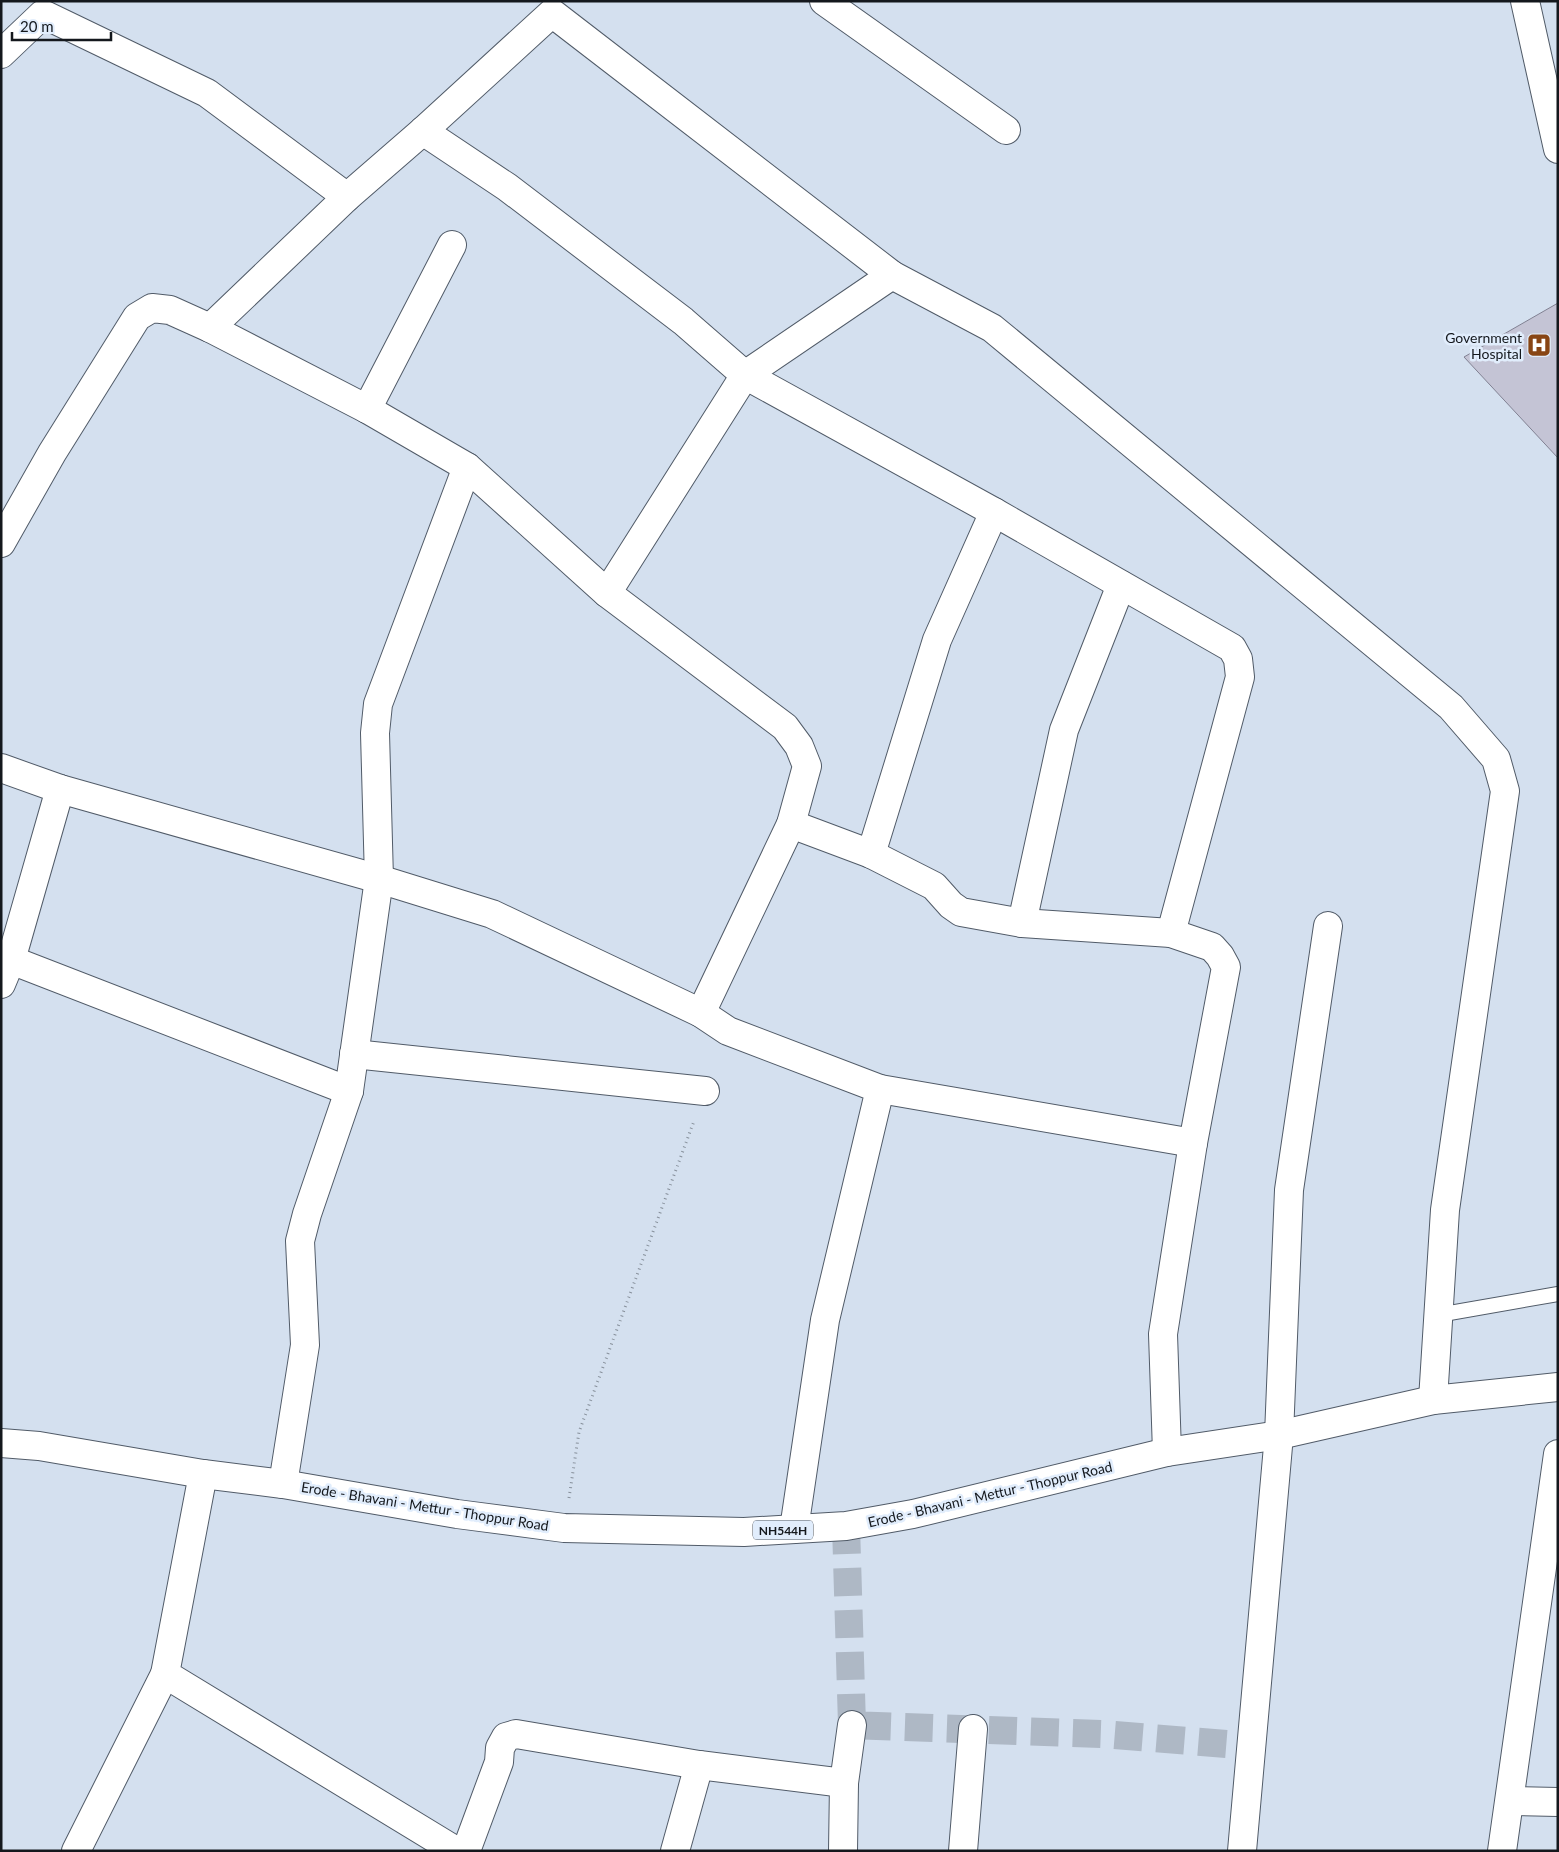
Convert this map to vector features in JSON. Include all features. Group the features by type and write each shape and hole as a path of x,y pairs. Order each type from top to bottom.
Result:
{"main road":[{"path":"824,1 1006,130"},
{"path":"1525,1 1558,149"},
{"path":"210,328 347,197 423,131 551,5 892,275 992,328 1451,707 1496,759 1504,791 1445,1210 1433,1400"},
{"path":"1,54 43,14 207,93 347,197"},
{"path":"423,131 514,193 684,321 745,375 994,512 1232,648 1238,659 1240,677 1171,933"},
{"path":"367,409 452,244"},
{"path":"607,592 745,375 892,275"},
{"path":"1,543 8,515 52,453 137,317 152,308 170,310 210,328 367,409 467,467 607,592 777,721 790,733 799,746 807,766 791,824 700,1013"},
{"path":"283,1484 305,1345 300,1241 307,1214 349,1090 379,879 375,732 378,704 467,467"},
{"path":"871,854 937,640 994,512"},
{"path":"1022,923 1064,730 1121,585"},
{"path":"1,768 60,789 379,879 492,914 700,1013 728,1031 880,1089 1193,1143"},
{"path":"60,789 6,972 349,1090"},
{"path":"791,824 871,854 934,886 951,905 961,912 1022,923 1171,933 1212,947 1220,956 1226,967 1193,1143 1163,1334 1167,1452"},
{"path":"1242,1851 1279,1435 1288,1190 1328,926"},
{"path":"354,1054 705,1091"},
{"path":"794,1529 825,1320 880,1089"},
{"name":"Erode - Bhavani - Mettur - Thoppur Road","path":"1,1443 39,1446 203,1474 283,1484 457,1514 564,1528 744,1532 846,1526 912,1514 1167,1452 1279,1435 1433,1400 1558,1387"},
{"path":"1502,1851 1548,1587 1558,1454"},
{"path":"76,1851 165,1674 203,1474"},
{"path":"165,1674 456,1851"},
{"path":"843,1851 844,1783 852,1725"},
{"path":"963,1851 973,1730"},
{"path":"466,1851 499,1762 500,1748 506,1737 516,1734 699,1765 844,1783"},
{"path":"675,1851 699,1765"},
{"path":"1510,1801 1558,1802"}],"lane":[{"path":"1438,1315 1558,1294"}],"path":[{"path":"564,1528 579,1432 705,1091"}],"building":[{"path":"1558,303 1558,458 1464,357"}],"tunnel":[{"path":"846,1526 852,1725 1103,1734 1250,1746"}],"place":[{"name":"Government Hospital","path":"1539,345"}]}
